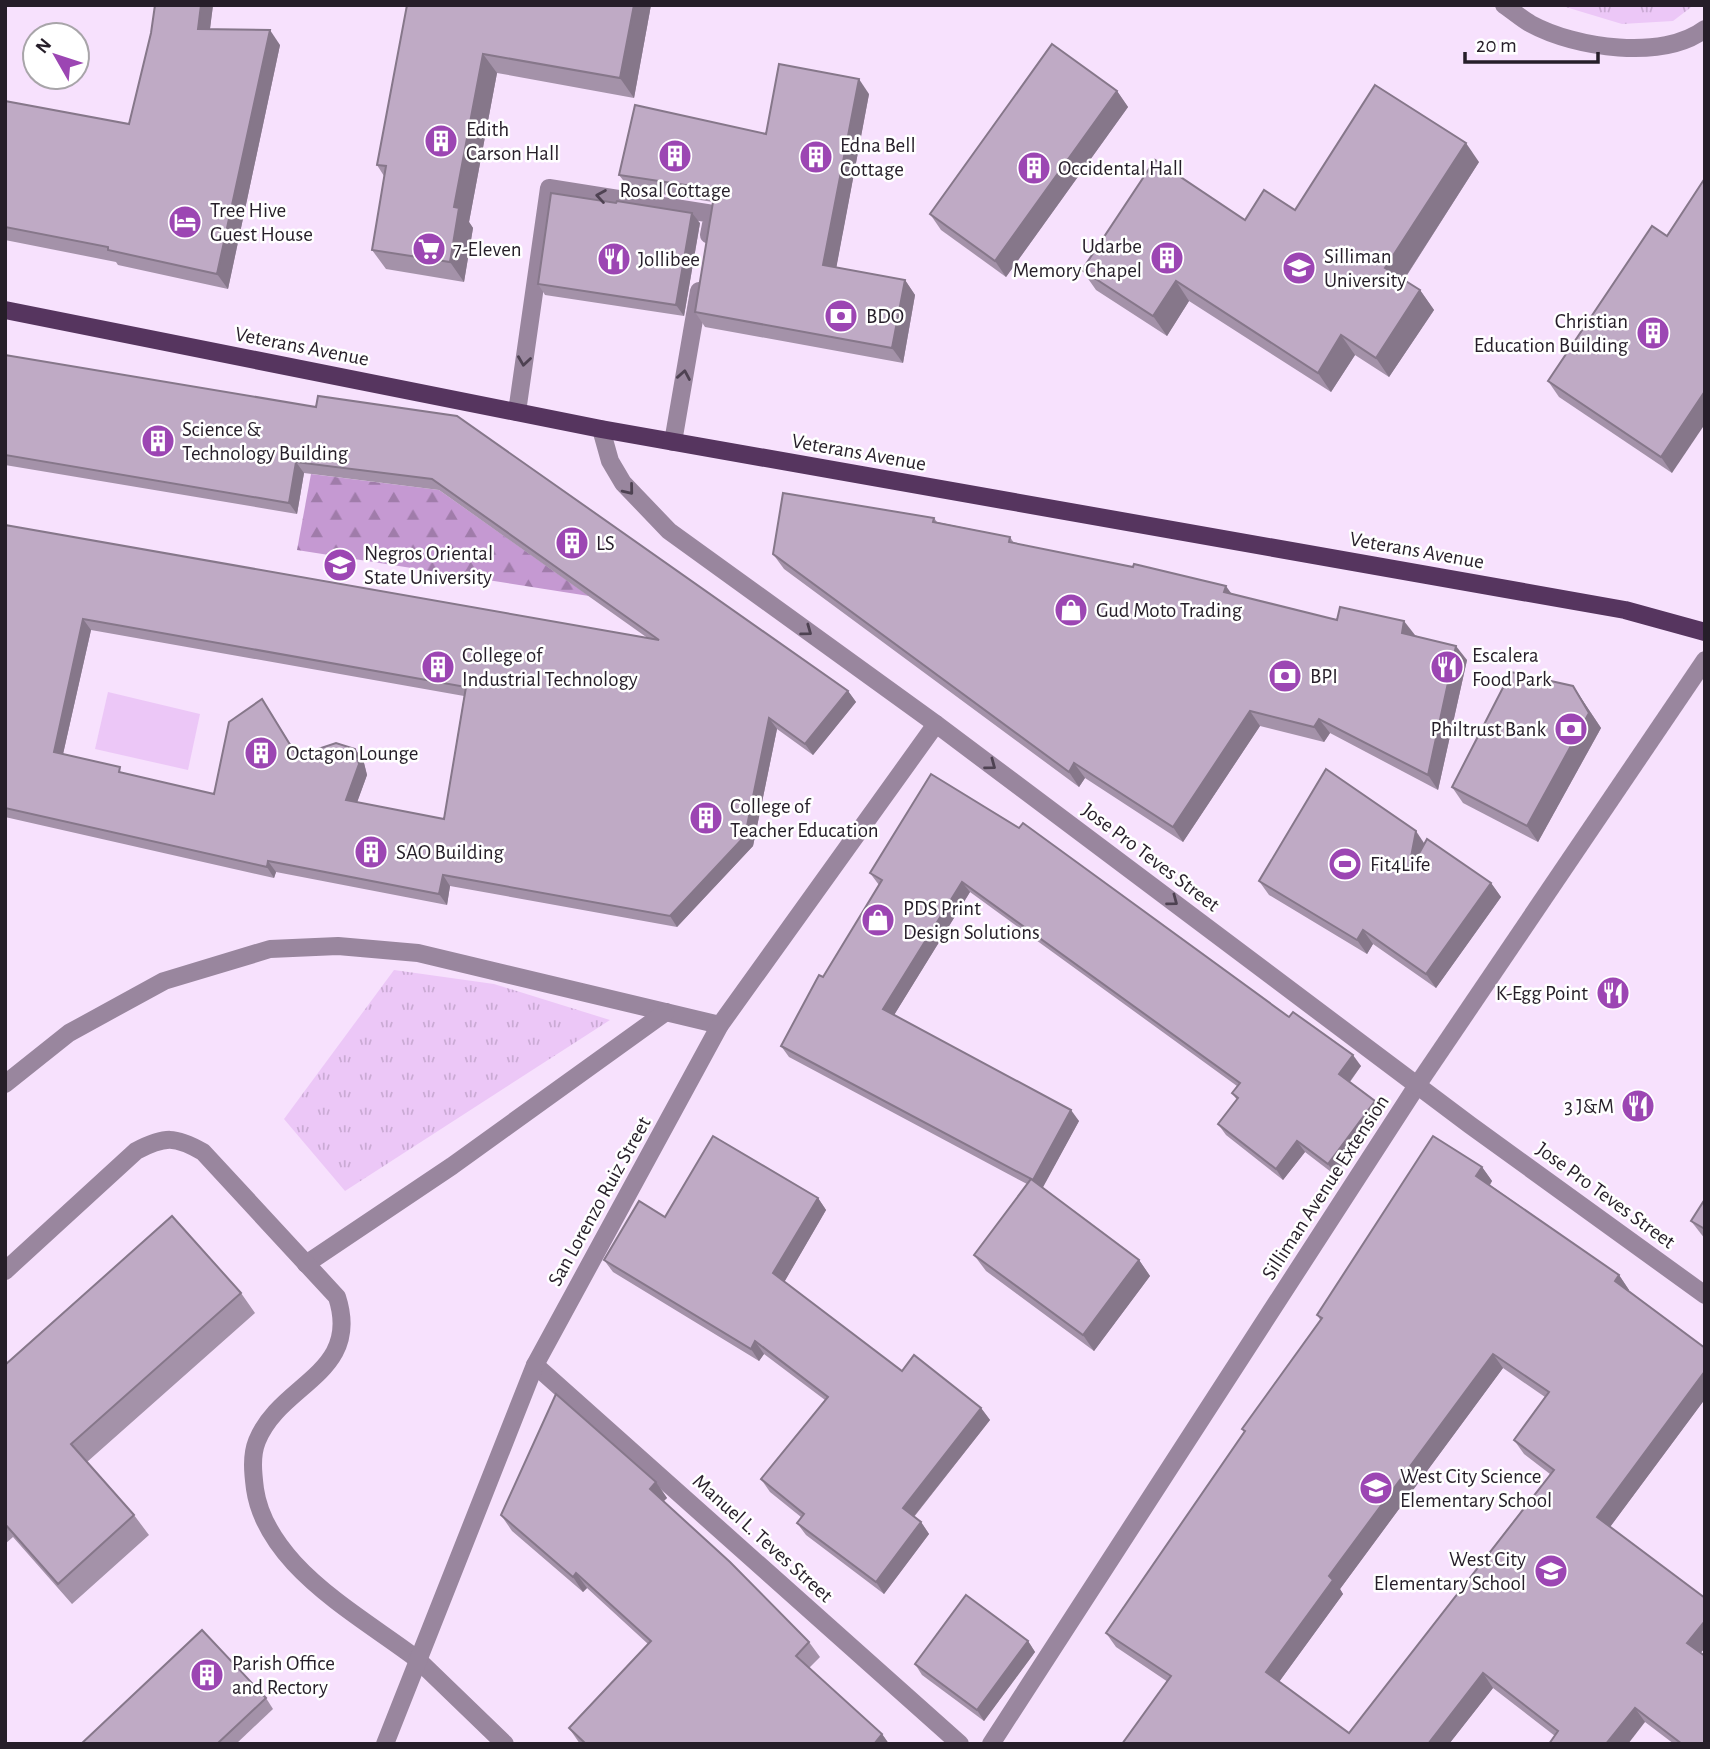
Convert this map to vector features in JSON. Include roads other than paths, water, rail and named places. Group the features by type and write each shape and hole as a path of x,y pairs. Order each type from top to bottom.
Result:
{"main road":[{"name":"Veterans Avenue","path":"5,310 601,429 1625,610 1705,632"}],"street":[{"path":"1504,5 1532,25 1595,45 1641,49 1693,38 1705,29"},
{"path":"517,412 549,188 713,214 673,442"},
{"name":"Jose Pro Teves Street","path":"601,429 610,461 623,483 669,531 936,724 1705,1295"},
{"name":"Silliman Avenue Extension","path":"991,1744 1418,1084 1705,660"},
{"name":"San Lorenzo Ruiz Street","path":"385,1744 535,1365 720,1025 936,724"},
{"path":"5,1084 69,1033 164,981 270,949 338,946 418,953 720,1025"},
{"path":"306,1264 452,1166 666,1012"},
{"path":"5,1270 136,1151 158,1140 182,1140 203,1152 337,1297 342,1313 343,1334 332,1359 268,1421 256,1442 252,1467 257,1505 272,1535 295,1565 417,1659 505,1744"},
{"name":"Manuel L. Teves Street","path":"535,1365 960,1744"}],"place":[{"name":"Edith Carson Hall","path":"441,141"},
{"name":"Rosal Cottage","path":"675,156"},
{"name":"Edna Bell Cottage","path":"816,157"},
{"name":"Occidental Hall","path":"1034,168"},
{"name":"Tree Hive Guest House","path":"185,222"},
{"name":"7-Eleven","path":"429,249"},
{"name":"Udarbe Memory Chapel","path":"1167,258"},
{"name":"Jollibee","path":"614,259"},
{"name":"Silliman University","path":"1299,268"},
{"name":"BDO","path":"841,316"},
{"name":"Christian Education Building","path":"1653,333"},
{"name":"Science & Technology Building","path":"158,441"},
{"name":"LS","path":"572,543"},
{"name":"Negros Oriental State University","path":"340,565"},
{"name":"Gud Moto Trading","path":"1071,610"},
{"name":"College of Industrial Technology","path":"438,667"},
{"name":"Escalera Food Park","path":"1447,667"},
{"name":"BPI","path":"1285,676"},
{"name":"Philtrust Bank","path":"1571,729"},
{"name":"Octagon Lounge","path":"261,753"},
{"name":"College of Teacher Education","path":"706,818"},
{"name":"SAO Building","path":"371,852"},
{"name":"Fit4Life","path":"1345,864"},
{"name":"PDS Print Design Solutions","path":"878,920"},
{"name":"K-Egg Point","path":"1613,993"},
{"name":"3 J&M","path":"1638,1106"},
{"name":"West City Science Elementary School","path":"1376,1488"},
{"name":"West City Elementary School","path":"1551,1571"},
{"name":"Parish Office and Rectory","path":"207,1675"}]}
